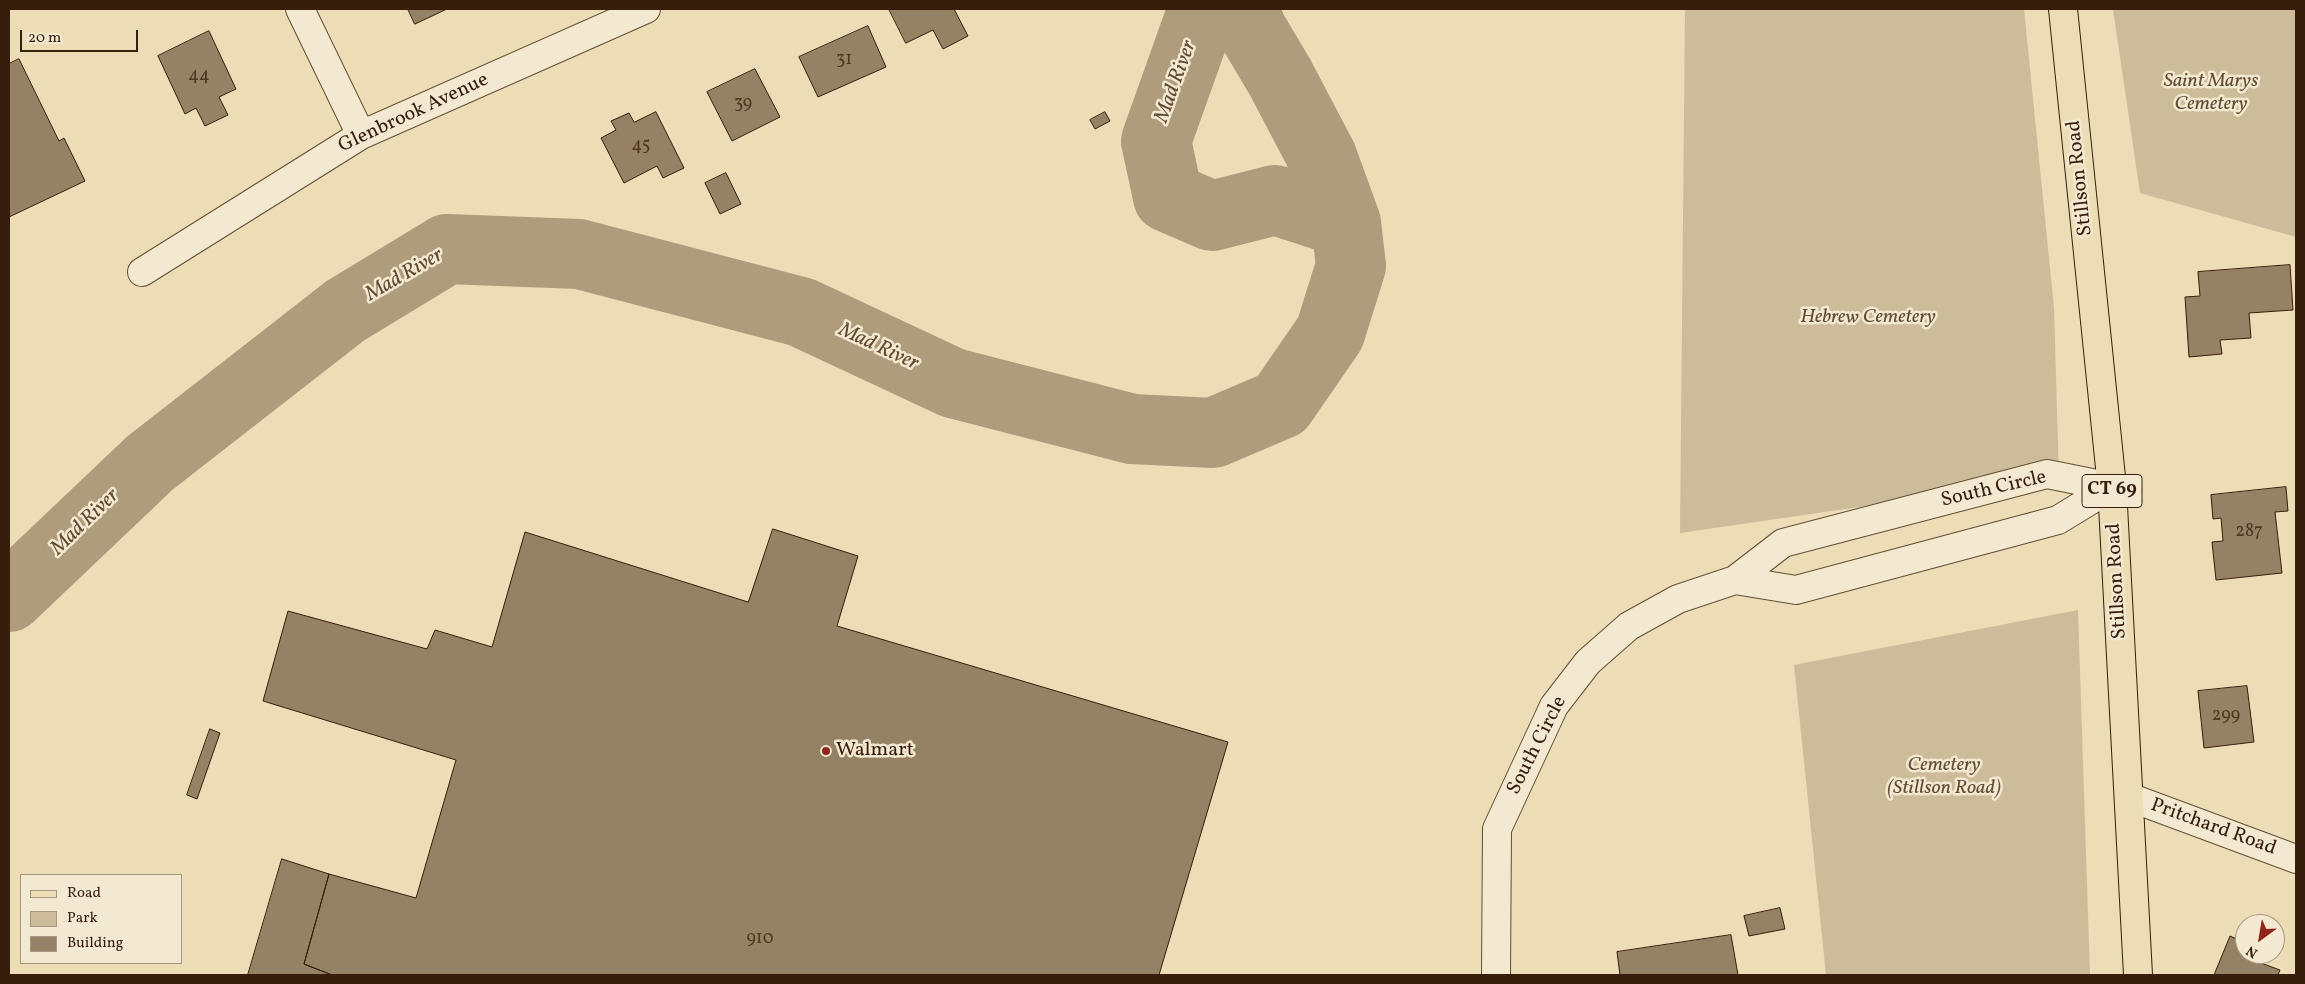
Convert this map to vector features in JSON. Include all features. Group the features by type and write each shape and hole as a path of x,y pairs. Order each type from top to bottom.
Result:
{"main road":[{"name":"Stillson Road","path":"2063,9 2112,487 2138,975"}],"street":[{"path":"300,9 361,135"},
{"name":"Glenbrook Avenue","path":"142,272 361,135 646,9"},
{"name":"South Circle","path":"1496,975 1497,829 1554,706 1588,662 1629,626 1678,599 1735,580 1783,543 2047,474 2112,487"},
{"name":"South Circle","path":"1735,580 1796,590 2058,520 2112,487"},
{"name":"Pritchard Road","path":"2129,797 2296,859"}],"green space":[{"name":"Hebrew Cemetery","path":"1685,9 2024,9 2054,308 2059,478 1680,533"},
{"name":"Saint Marys Cemetery","path":"2113,9 2296,9 2296,237 2140,193"},
{"name":"Cemetery (Stillson Road)","path":"2078,610 2090,975 1826,975 1794,665"}],"building":[{"path":"408,9 447,9 415,24"},
{"path":"889,9 954,9 968,36 943,49 933,30 906,43"},
{"path":"868,26 886,67 818,97 799,57"},
{"path":"209,31 236,89 219,97 228,115 205,126 196,108 185,114 158,56"},
{"path":"19,59 59,141 64,138 85,181 9,217 9,64"},
{"path":"755,69 780,117 732,141 707,92"},
{"path":"656,112 684,168 663,178 657,166 624,183 601,138 616,130 611,121 629,113 634,122"},
{"path":"1105,112 1110,121 1095,129 1090,120"},
{"path":"726,173 741,204 720,214 705,183"},
{"path":"2290,265 2293,310 2249,313 2251,338 2220,340 2222,354 2189,357 2185,297 2200,296 2198,272"},
{"path":"2286,487 2288,511 2275,512 2282,573 2216,580 2212,542 2223,541 2221,518 2213,519 2211,495"},
{"name":"Walmart","path":"773,529 858,556 837,626 1228,742 1159,975 332,975 304,964 329,874 416,898 456,760 263,701 288,611 427,649 435,630 492,647 525,532 748,602"},
{"path":"2247,686 2254,742 2204,748 2198,691"},
{"path":"210,729 220,733 197,799 187,795"},
{"path":"282,859 329,874 304,964 332,975 248,975"},
{"path":"1780,908 1785,929 1749,936 1744,916"},
{"path":"1731,935 1738,975 1620,975 1617,952"},
{"path":"2230,936 2235,938 2235,964 2264,964 2280,970 2278,975 2214,975"}],"waterway":[{"name":"Mad River","path":"9,597 150,463 345,311 447,249 579,254 801,312 953,383 1132,429 1213,433 1281,404 1330,333 1351,266 1346,223 1275,200 1212,216 1168,197 1156,141 1203,9"},
{"path":"1244,9 1252,30 1280,77 1322,157 1346,223"}],"place":[{"name":"Walmart","path":"826,751"}]}
